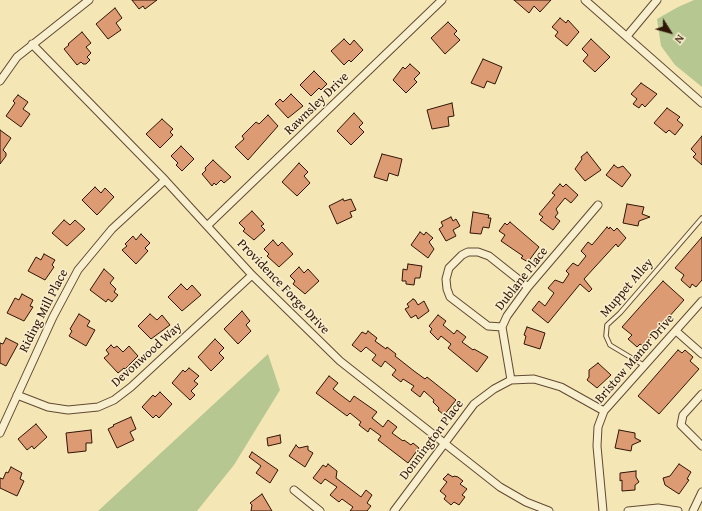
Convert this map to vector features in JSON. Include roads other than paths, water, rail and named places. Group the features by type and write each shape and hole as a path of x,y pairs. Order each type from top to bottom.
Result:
{"street":[{"path":"0,80 17,57 89,0"},
{"name":"Rawnsley Drive","path":"208,225 442,0"},
{"path":"585,0 702,104"},
{"path":"627,36 657,0"},
{"name":"Providence Forge Drive","path":"32,44 208,225 252,275 340,361 500,487 526,502 549,511"},
{"name":"Riding Mill Place","path":"0,432 52,317 78,270 112,229 165,180"},
{"name":"Dublane Place","path":"511,380 502,327 507,316 528,287 598,205"},
{"path":"502,327 488,326 450,297 446,279 449,268 462,254 468,252 478,252 489,256 528,287"},
{"name":"Devonwood Way","path":"17,395 48,407 68,410 98,407 114,400 132,387 252,275"},
{"name":"Bristow Manor Drive","path":"603,511 597,446 598,427 604,411 702,301"},
{"path":"676,331 702,354"},
{"name":"Donnington Place","path":"394,511 474,404 494,389 511,380 534,379 561,387 604,411"},
{"path":"702,394 683,415 681,425 702,446"},
{"path":"294,490 320,511"},
{"path":"692,511 702,492"},
{"path":"628,511 658,508 678,511"}],"lane":[{"name":"Muppet Alley","path":"645,366 610,345 606,336 607,325 620,313 702,218"}]}
